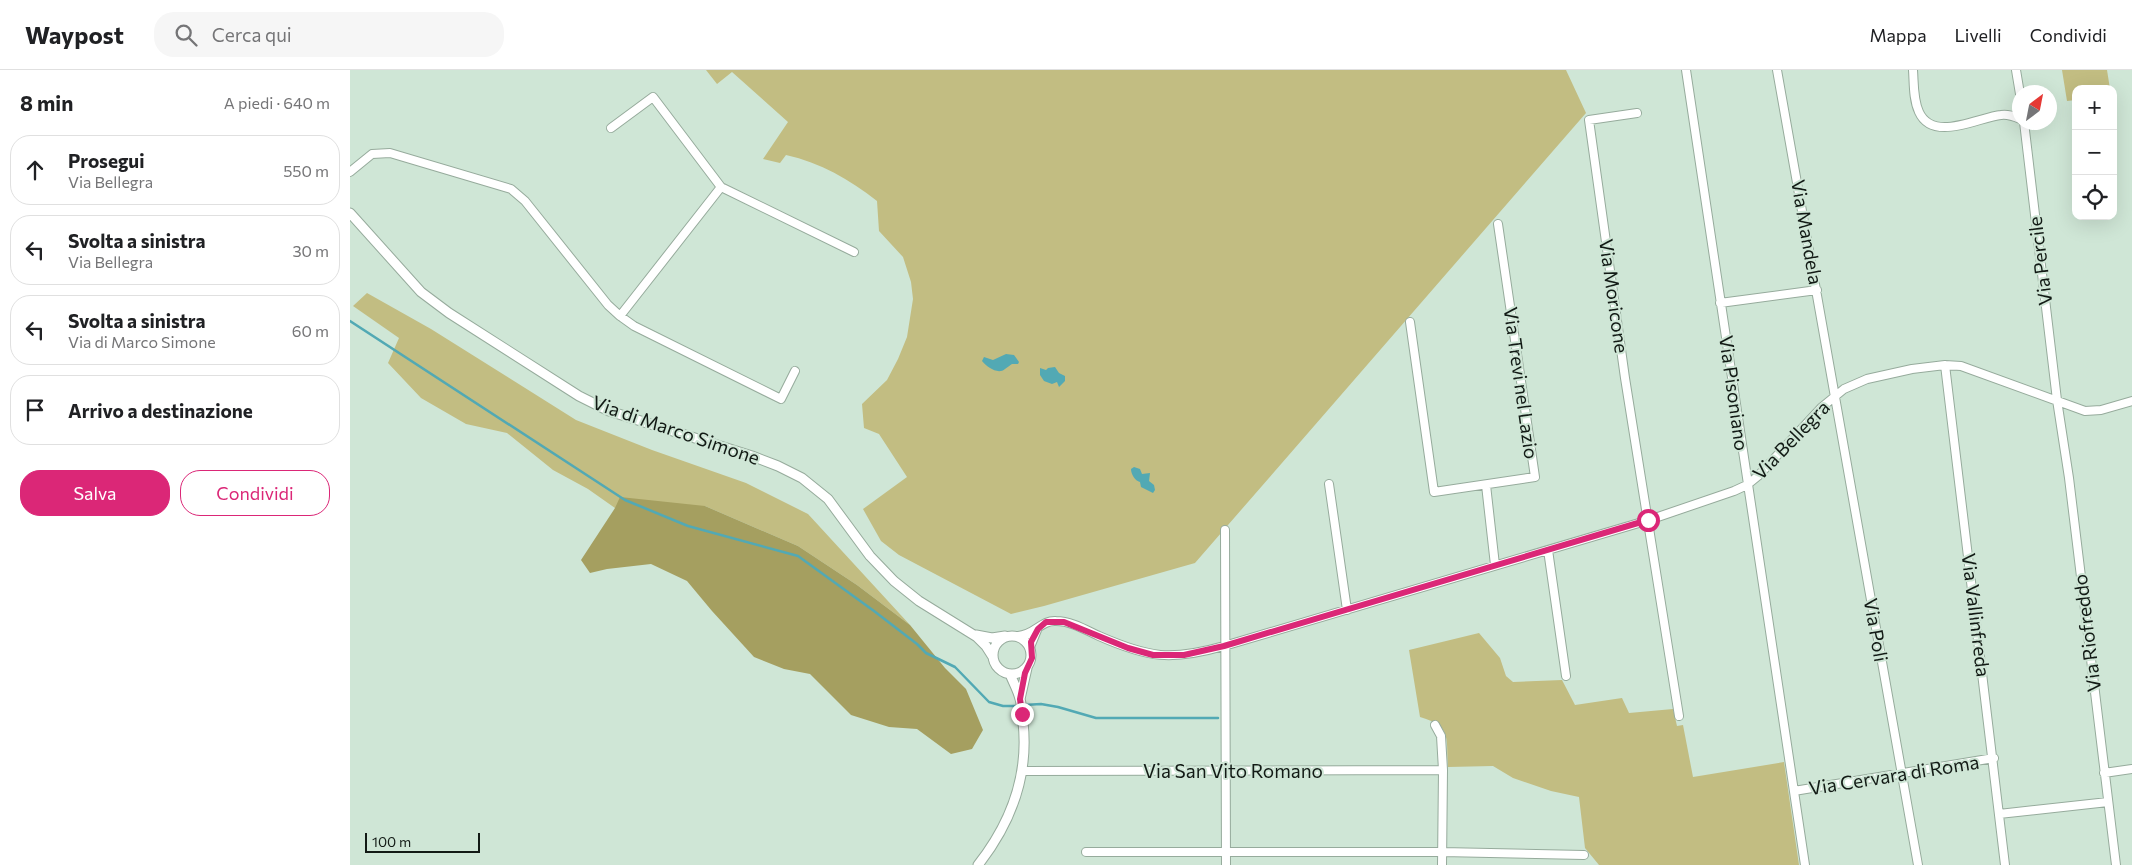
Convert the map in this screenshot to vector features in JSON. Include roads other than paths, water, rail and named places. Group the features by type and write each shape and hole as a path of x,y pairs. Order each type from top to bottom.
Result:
{"street":[{"name":"Via Pisoniano","path":"1686,70 1804,865"},
{"name":"Via Mandela","path":"1777,70 1835,394"},
{"path":"1914,70 1918,108 1921,115 1931,123 1944,127 1956,127 2003,114 2012,117"},
{"path":"2016,70 2018,85"},
{"path":"611,128 653,96 722,187 854,252"},
{"name":"Via Moricone","path":"1637,112 1589,120 1625,378 1648,520"},
{"name":"Via Percile","path":"2025,130 2057,400"},
{"path":"350,172 372,154 390,153 511,189 524,201 608,305 634,326 781,399 795,371"},
{"path":"620,316 722,187"},
{"name":"Via di Marco Simone","path":"350,214 421,292 449,313 579,396 609,411 752,456 802,478 828,499 870,556 894,581 919,601 982,641 993,657"},
{"name":"Via Trevi nel Lazio","path":"1410,322 1434,492 1535,478 1498,224"},
{"path":"1720,302 1817,290"},
{"name":"Via Bellegra","path":"1018,636 1029,634 1051,621 1064,622 1128,648 1158,656 1184,655 1224,646 1648,520 1730,493 1747,485 1835,394 1850,386 1873,378 1944,365 1965,367 2088,412 2112,408 2132,401"},
{"name":"Via Vallinfreda","path":"1944,365 1994,758 2005,865"},
{"name":"Via Poli","path":"1835,394 1918,865"},
{"name":"Via Riofreddo","path":"2057,400 2069,478 2116,865"},
{"path":"1329,484 1347,610"},
{"path":"1486,485 1495,565"},
{"path":"1648,520 1679,716"},
{"path":"1225,530 1226,865"},
{"path":"1548,550 1566,676"},
{"path":"1020,699 1027,668 1032,658 1030,647 1038,629"},
{"name":"Via di Marco Simone","path":"971,633 985,637 1005,636"},
{"path":"1027,668 1019,673 1010,674 998,668 993,657 995,645 1005,636 1023,638 1030,647"},
{"path":"978,865 1010,814 1018,793 1022,771 1024,732 1022,714 1020,699 1010,674"},
{"path":"1435,725 1441,736 1443,770 1442,865"},
{"name":"Via Cervara di Roma","path":"1794,792 1994,758"},
{"path":"2104,773 2132,769"},
{"name":"Via San Vito Romano","path":"1022,771 1443,770"},
{"path":"1999,814 2108,802"},
{"path":"1086,852 1442,852 1584,855"}],"water":[{"path":"1006,354 1014,355 1019,362 1018,364 1012,364 1002,371 996,371 982,361 984,357 993,360"},
{"path":"1055,367 1059,373 1065,376 1065,381 1059,387 1057,382 1052,384 1044,381 1040,375 1040,368 1046,370"},
{"path":"1134,467 1140,469 1142,474 1150,473 1149,481 1154,485 1155,490 1153,493 1141,487 1140,482 1136,480 1132,473 1131,469"}],"waterway":[{"path":"350,321 625,500 688,526 798,556 874,611 926,653 955,667 989,702 1003,706 1018,706"},
{"path":"1024,705 1041,704 1058,707 1096,718 1218,718"}]}
